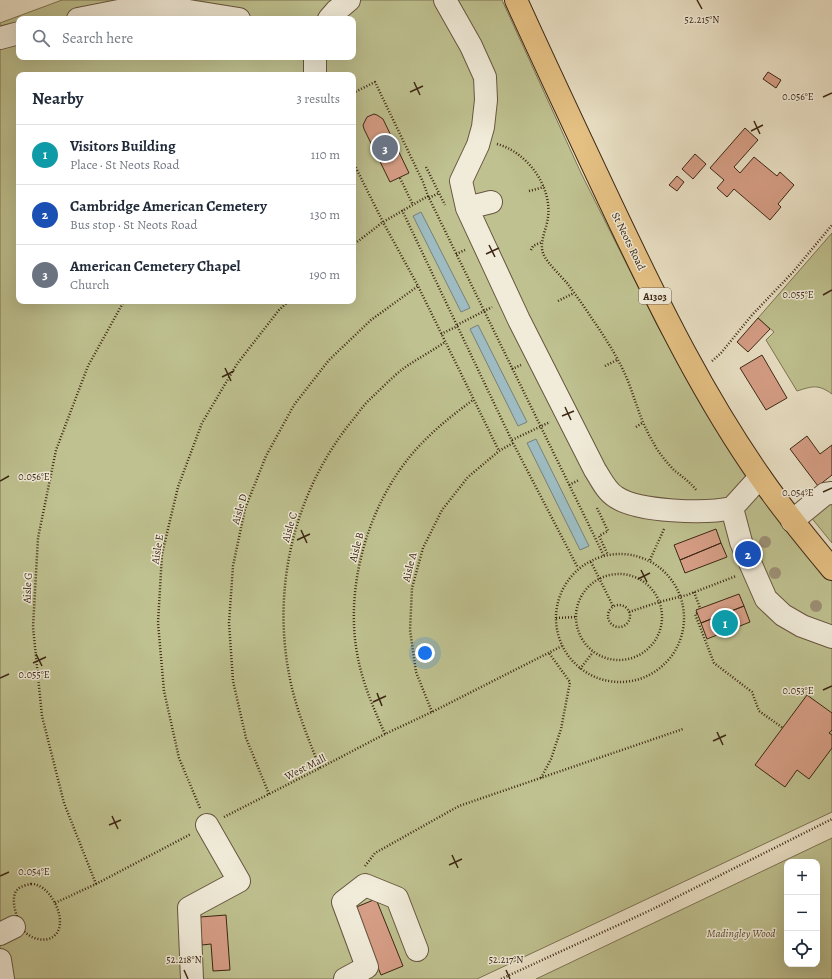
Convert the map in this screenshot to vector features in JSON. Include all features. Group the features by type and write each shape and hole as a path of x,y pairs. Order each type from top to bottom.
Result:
{"highway":[{"name":"St Neots Road","path":"516,0 560,98 658,302 693,368 760,477 792,521 832,569"}],"lane":[{"path":"331,16 336,10 349,0"},
{"path":"445,0 472,46 485,77 486,100 484,127 478,145 461,182 467,208 499,265 593,447 604,485 615,496 629,504 673,510 721,510 732,508 760,477"},
{"path":"95,16 139,8 189,11 220,16"},
{"path":"0,38 16,34"},
{"path":"315,60 315,72"},
{"path":"467,208 491,202"},
{"path":"792,521 825,494 832,493"},
{"path":"732,508 741,542 766,599 783,615 802,626 832,637"},
{"path":"192,979 188,908 239,881 207,825"},
{"path":"345,979 367,967 343,902 365,885 397,898 417,950"},
{"path":"0,960 3,979"}],"path":[{"path":"356,92 375,82 423,182 428,197 604,556"},
{"path":"478,145 489,142 507,147 517,152 532,169 544,187 548,198 549,208 542,251 547,262 553,266 574,293 618,360 627,380 642,423 663,457 699,492 703,510"},
{"path":"356,168 382,222 418,286 499,451"},
{"path":"400,178 413,204"},
{"path":"529,191 544,187"},
{"path":"356,243 382,222 402,210 439,193"},
{"path":"402,210 513,441 578,568"},
{"path":"713,360 721,353 752,315 793,272 832,225"},
{"path":"531,250 533,246 543,242"},
{"path":"456,254 461,252"},
{"name":"Aisle D","path":"269,794 246,738 233,674 229,624 233,566 245,509 266,456 294,405 320,371 329,360 371,320 418,286"},
{"path":"558,301 574,293"},
{"name":"Aisle G","path":"96,884 64,803 42,716 33,627 38,538 56,450 88,366 122,304"},
{"name":"Aisle E","path":"207,825 180,758 164,691 158,622 162,554 178,487 202,423 237,364 279,310 286,304"},
{"path":"441,334 490,308"},
{"name":"Aisle C","path":"320,768 302,722 289,674 283,626 285,576 295,528 312,482 337,440 363,407 404,369 445,342"},
{"path":"605,366 618,360"},
{"path":"512,369 518,366"},
{"name":"Aisle B","path":"385,734 367,694 357,653 354,610 360,561 369,527 387,489 412,454 441,424 473,400"},
{"name":"Aisle A","path":"432,712 416,672 410,630 412,588 423,548 442,510 468,477 513,441 547,423"},
{"path":"636,427 642,423"},
{"path":"569,485 576,481"},
{"path":"650,560 673,510"},
{"path":"623,554 650,560 663,568 672,580 681,597 684,615 682,633 676,650 664,664 650,675 632,681 614,682 596,678 580,669 562,646 558,635 556,618 558,600 566,584 578,568 591,562 604,556 623,554"},
{"path":"591,562 613,606"},
{"path":"629,612 681,597 753,569"},
{"path":"624,574 646,582 660,602 663,620 657,638 645,653 627,660 608,659 593,652 579,634 576,617 578,604 584,592 600,578 624,574"},
{"path":"694,592 700,608"},
{"path":"620,605 626,608 629,612 630,620 625,626 618,628 611,625 608,619 608,612 613,606 620,605"},
{"path":"697,613 695,614 714,663 752,692 759,711 783,728"},
{"path":"556,618 576,617"},
{"name":"West Mall","path":"55,903 96,884 207,825 385,734 432,712 562,646"},
{"path":"580,669 593,652"},
{"path":"541,778 552,759 561,729 570,682 549,653"},
{"path":"365,885 360,872 375,853 459,806 683,729"},
{"path":"501,979 653,909 832,819"},
{"path":"31,884 38,885 47,892 55,903 61,918 58,933 51,939 44,940 31,936 13,926 14,897 17,890 24,886 31,884"}],"green space":[{"path":"62,0 502,0 581,173 658,327 702,403 748,476 832,581 832,812 477,979 0,979 0,23 16,17 16,60 356,60 356,16 19,16"},
{"path":"832,233 832,394 819,387 797,391 766,340 774,332 758,318"},
{"path":"828,504 832,504 832,543 810,516"},
{"name":"Madingley Wood","path":"832,838 832,979 536,979 784,861 784,967 820,967 820,859 788,859"}],"water":[{"path":"421,212 470,308 461,312 413,216"},
{"path":"478,325 527,422 518,426 470,329"},
{"path":"536,439 589,546 580,550 527,443"}],"building":[{"path":"768,72 781,80 776,88 763,79"},
{"path":"374,114 383,119 409,173 390,182 363,125 367,117"},
{"path":"745,128 758,140 734,167 740,173 754,157 777,176 780,172 794,185 778,204 781,207 770,220 734,189 727,197 717,188 724,180 710,168"},
{"path":"695,154 706,164 693,179 682,169"},
{"path":"677,176 684,182 677,191 669,185"},
{"path":"758,318 770,329 748,352 737,342"},
{"path":"762,355 787,398 766,410 740,368"},
{"path":"807,436 820,454 832,445 832,475 818,486 790,449"},
{"path":"716,529 721,543 680,560 674,545"},
{"path":"721,543 727,557 685,573 680,560"},
{"path":"739,594 744,606 701,623 696,610"},
{"path":"744,606 750,622 707,639 701,623"},
{"path":"807,695 832,713 832,730 829,733 832,735 832,748 809,779 797,770 785,787 755,765"},
{"path":"376,899 403,966 381,975 354,908"},
{"path":"226,915 230,970 213,971 211,944 202,945 200,917"}],"place":[{"name":"American Cemetery Chapel","path":"385,148"},
{"name":"Cambridge American Cemetery","path":"748,554"},
{"name":"Visitors Building","path":"725,623"}]}
